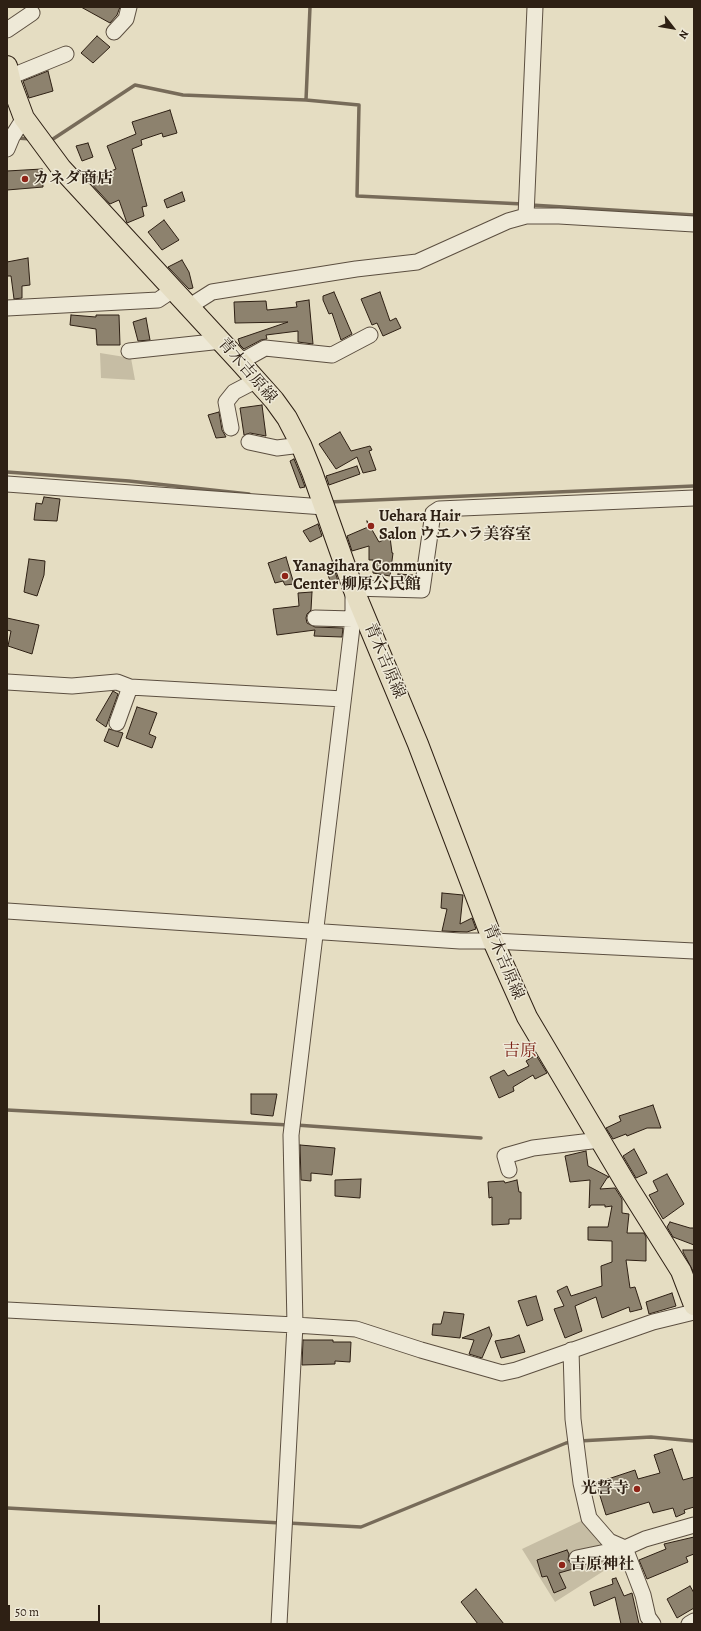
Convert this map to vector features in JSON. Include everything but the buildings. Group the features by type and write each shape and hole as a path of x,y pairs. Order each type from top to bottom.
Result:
{"main road":[{"name":"青木吉原線","path":"8,74 24,118 61,168 222,341 274,400 287,418 301,445 312,472 353,588 418,744 493,941 527,1017 600,1140 681,1271 694,1305"}],"street":[{"path":"114,32 126,19 129,7"},
{"path":"526,216 535,7"},
{"path":"7,30 32,13"},
{"path":"8,74 66,54"},
{"path":"7,149 12,137 24,118"},
{"path":"190,306 212,292 356,269 417,262 508,221 526,216 559,216 694,224"},
{"path":"7,308 158,300 173,290"},
{"path":"240,362 265,348 332,355 370,335"},
{"path":"129,351 222,341"},
{"path":"231,428 226,402 234,392 257,380"},
{"path":"249,442 277,448 301,445"},
{"path":"7,484 324,506"},
{"path":"279,1624 295,1324 291,1135 353,619 353,588 422,590 433,513 438,509 694,498"},
{"path":"315,618 353,619"},
{"path":"7,682 72,686 117,682 130,687 343,699"},
{"path":"117,723 130,687"},
{"path":"7,911 460,941 493,941 694,952"},
{"path":"509,1170 505,1156 533,1148 600,1140"},
{"path":"7,1310 295,1324 356,1329 421,1350 502,1372 516,1370 653,1322 694,1312"},
{"path":"571,1350 573,1419 581,1483 589,1518 609,1540 625,1548 643,1595 648,1617 653,1624"},
{"path":"577,1558 625,1548 644,1539 694,1525"},
{"path":"689,1624 694,1621"}],"shaded area":[{"path":"100,353 131,358 135,380 101,378"},
{"path":"586,1520 608,1544 613,1565 555,1602 522,1549"}],"waterway":[{"path":"306,100 310,7"},
{"path":"48,141 135,85 183,95 306,100 359,105 357,196 523,204"},
{"path":"16,138 32,139"},
{"path":"531,205 694,215"},
{"path":"7,472 129,481 249,494"},
{"path":"329,502 694,486"},
{"path":"7,1110 289,1125"},
{"path":"296,1125 481,1138"},
{"path":"579,1441 651,1437 694,1441"},
{"path":"288,1523 361,1527 566,1443 573,1442"},
{"path":"7,1508 281,1523"}],"place":[{"name":"カネダ商店","path":"25,179"},
{"name":"Uehara Hair Salon ウエハラ美容室","path":"371,526"},
{"name":"Yanagihara Community Center 柳原公民館","path":"285,576"},
{"name":"光誓寺","path":"637,1489"},
{"name":"吉原神社","path":"562,1565"}],"district":[{"name":"吉原","path":"520,1052"}]}
